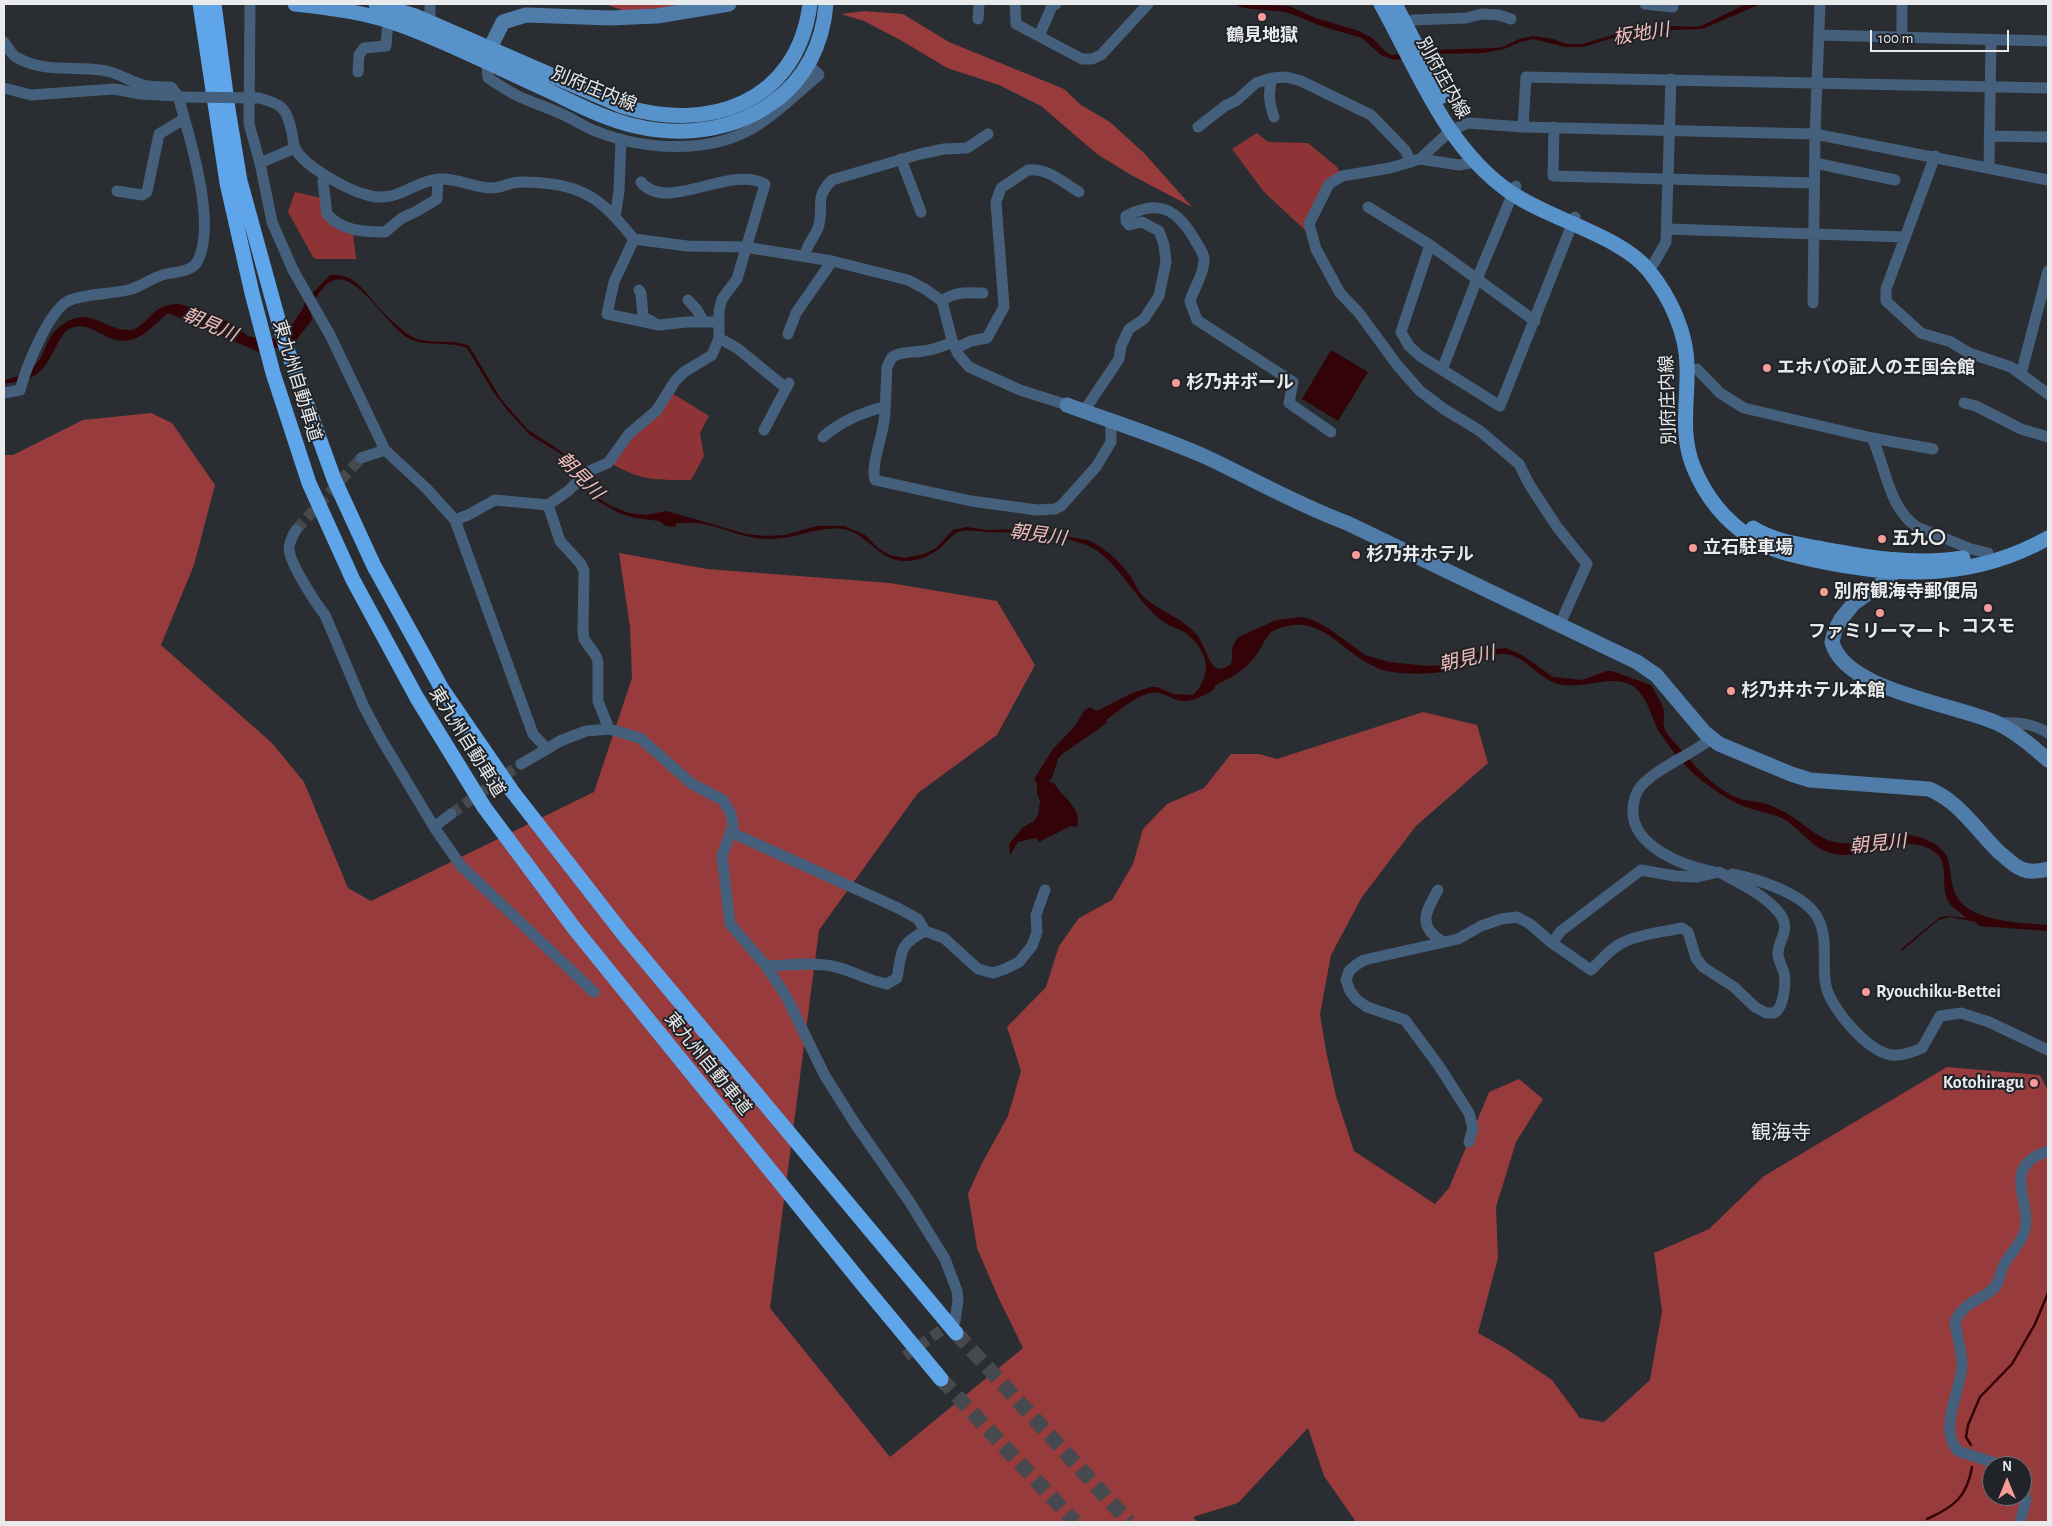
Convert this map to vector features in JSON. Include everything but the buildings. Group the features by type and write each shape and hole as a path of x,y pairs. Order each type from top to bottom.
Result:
{"highway":[{"name":"東九州自動車道","path":"200,4 210,25 240,181 284,341 302,393 334,479 374,566 442,690 512,791 624,935 956,1327"},
{"name":"東九州自動車道","path":"214,4 210,25 227,183 252,293 282,399 309,483 353,580 417,698 484,806 574,928 864,1286 942,1379"}],"main road":[{"name":"別府庄内線","path":"295,4 360,13 388,21 639,111 674,116 711,113 729,108 758,94 780,76 797,50 807,21 810,4"},
{"name":"別府庄内線","path":"376,4 430,22 488,56 598,113 634,126 674,131 713,128 748,117 781,97 794,85 813,55 824,23 826,4"},
{"name":"別府庄内線","path":"1381,4 1401,28 1454,128 1475,162 1514,190 1533,196 1614,244 1643,264 1658,283 1674,312 1686,354 1684,416 1688,450 1700,480 1724,516 1754,540 1782,552 1858,569 1951,560 1988,553 2027,539 2048,536"},
{"name":"別府庄内線","path":"1395,4 1401,28"},
{"name":"別府庄内線","path":"1454,128 1514,190"},
{"name":"別府庄内線","path":"1574,221 1630,244 1654,263 1670,285 1685,313 1692,335 1697,369 1693,415 1696,445 1708,479 1734,514 1755,530 1784,541 1874,559 1894,567 1919,573 1982,564 2013,555 2048,536"}],"street":[{"path":"250,4 249,124 260,163 272,222 293,270 318,313 385,450 426,488 455,520 533,734 547,749"},
{"path":"430,4 430,22"},
{"path":"729,4 679,13 628,18 526,15 503,22 488,56 488,78 516,95 564,115 597,132 633,143 671,147 703,144 730,138 753,128 804,87"},
{"path":"978,19 979,4"},
{"path":"1015,4 1016,24 1082,59 1092,59 1101,55 1148,4"},
{"path":"1039,36 1052,6 1056,4"},
{"path":"1645,4 1673,7 1673,4"},
{"path":"1902,4 1902,37"},
{"path":"1813,303 1815,134 1820,35 1819,7"},
{"path":"1401,28 1414,20 1466,18 1482,14 1499,15 1511,19"},
{"path":"358,72 359,55 364,48 386,46 388,21"},
{"path":"1820,35 2048,40"},
{"path":"1989,167 1991,39"},
{"path":"4,42 15,56 43,67 107,71 126,77 140,85 170,87 180,97 205,214 203,241 196,264 188,270 155,278 131,290 68,301 52,318 26,368 20,390 4,393"},
{"path":"1523,127 1526,77 2048,88"},
{"path":"1272,78 1269,90 1270,106 1274,117"},
{"path":"1198,127 1225,106 1237,100 1256,83 1272,78 1286,78 1300,82 1371,115 1415,160 1459,165 1475,162"},
{"path":"1654,263 1666,242 1671,79"},
{"path":"4,88 31,95 114,89 141,94 180,97 259,98 276,102 284,108 295,148 304,159 325,175 358,192 385,197 401,194 424,183 438,179 463,181 488,188 500,188 518,182 569,189 590,196 615,218 634,239 687,246 745,247 832,261 908,280 942,301 954,345 958,354 969,367 1020,390 1199,454 1320,513 1348,523 1560,624 1647,668 1678,698 1709,740 1800,777 1832,782 1929,789 1938,792 1951,802 1991,844 2018,867 2031,871 2048,869"},
{"path":"117,191 142,195 147,192 159,134 184,119"},
{"path":"1560,624 1587,564 1557,527 1529,484 1519,464 1480,431 1444,409 1420,391 1398,366 1359,313 1340,293 1316,249 1309,224 1329,184 1342,176 1390,168 1415,160 1454,128 1468,123 1554,128 1815,134 1935,156 2048,180"},
{"path":"1554,128 1553,176 1814,183"},
{"path":"805,256 806,248 816,234 819,224 820,199 824,188 832,180 901,159 944,149 968,148 988,134"},
{"path":"1989,136 2048,137"},
{"path":"615,218 619,191 622,139"},
{"path":"260,163 295,148"},
{"path":"1935,156 1886,289 1888,303 1921,333 1951,342 1960,349 2010,367 2048,394"},
{"path":"901,159 921,212"},
{"path":"1815,163 1894,180"},
{"path":"1079,192 1047,173 1033,169 1028,170 1001,188 996,202 1004,307 987,338 922,352 901,352 892,356 887,367 883,428 872,471 875,480 971,500 1037,510 1062,506 1096,467 1110,442 1111,421"},
{"path":"325,175 323,182 327,214 338,224 370,232 385,232 402,218 437,199 438,179"},
{"path":"455,520 495,500 548,504 568,491 589,471 608,463 629,434 657,410 675,381 684,372 712,355 719,338 719,311 722,299 737,279 765,184 758,180 740,178 673,192 654,193 646,189 641,182"},
{"path":"1442,370 1514,190"},
{"path":"1368,207 1430,245 1535,321"},
{"path":"1084,412 1119,359 1121,346 1129,329 1144,319 1159,296 1166,262 1164,245 1158,231 1142,222 1128,225 1126,221 1126,216 1156,208 1168,210 1184,221 1204,256 1202,269 1190,301 1197,320 1293,382 1289,403 1331,432"},
{"path":"1430,245 1400,332 1420,356 1500,406 1574,221"},
{"path":"1667,229 1904,236"},
{"path":"634,239 614,282 607,314 659,325 703,321 719,322"},
{"path":"788,334 796,313 832,261"},
{"path":"2021,374 2048,271"},
{"path":"638,290 641,293 643,317 659,325"},
{"path":"942,301 950,295 983,293"},
{"path":"688,300 697,310 699,317 703,321"},
{"path":"719,338 737,348 788,384 764,430"},
{"path":"1697,369 1720,394 1744,408 1872,438 1933,449"},
{"path":"1964,403 1976,406 2021,429 2048,437"},
{"path":"823,437 836,425 851,417 879,408 884,411"},
{"path":"1872,438 1891,489 1904,516 1910,522 1917,527 1971,549 1988,553"},
{"path":"361,458 385,450"},
{"path":"548,504 560,541 581,564 584,571 584,639 598,662 598,701 609,729"},
{"path":"296,530 289,547 292,558 315,603 325,615 364,707 434,826 460,866 594,992"},
{"path":"1894,567 1888,579 1854,603 1837,624 1832,642 1837,653 1850,666 1874,683 1998,723 2048,760"},
{"path":"1998,723 2029,724 2048,733"},
{"path":"521,764 560,741 586,731 609,729 640,738 692,784 723,800 731,814 732,826 722,856 730,924 766,966 786,996 824,1076 909,1201 945,1258 957,1291 956,1327"},
{"path":"1709,740 1653,776 1640,787 1634,799 1633,814 1635,825 1652,844 1670,858 1690,866 1739,876 1775,887 1811,908 1822,929 1826,984 1831,1000 1865,1040 1880,1051 1893,1055 1908,1053 1922,1048 1940,1016 1961,1013 1988,1022 2048,1050"},
{"path":"434,826 451,814"},
{"path":"730,832 898,908 918,919 924,931 944,938 978,969 993,973 1018,962 1032,946 1037,932 1036,915 1045,890"},
{"path":"1469,1142 1473,1128 1469,1113 1439,1066 1405,1020 1366,1008 1350,991 1346,980 1349,971 1356,964 1364,960 1458,939 1481,926 1501,919 1516,917 1530,924 1552,943 1591,970 1607,953 1623,942 1682,928 1686,930 1696,958 1703,967 1734,986 1754,1007 1766,1013 1774,1013 1779,1009 1784,985 1784,974 1778,956 1785,933 1783,919 1777,911 1752,891 1719,872 1697,877 1675,876 1641,870 1562,931 1552,943"},
{"path":"1438,890 1426,914 1426,926 1430,934 1444,942"},
{"path":"766,966 832,966 859,975 872,982 887,984 897,978 900,954 909,939 924,931"},
{"path":"1982,1459 1958,1451 1952,1440 1950,1411 1961,1376 1962,1362 1954,1321 1967,1304 1989,1292 1999,1282 2002,1270 2023,1236 2026,1224 2027,1216 2022,1201 2020,1185 2023,1169 2032,1158 2048,1151"},
{"path":"2020,1522 2024,1506"}],"shaded area":[{"path":"605,4 708,4 625,11"},
{"path":"865,11 903,14 949,42 1064,89 1081,105 1110,122 1145,154 1192,207 1131,175 1097,154 1041,106 999,85 947,68 864,21 841,14"},
{"path":"1257,133 1268,142 1308,143 1337,167 1340,173 1306,231 1264,192 1232,149"},
{"path":"295,192 322,198 323,207 353,233 356,259 317,259 313,257 288,212"},
{"path":"672,393 709,416 700,433 704,456 691,480 641,477 612,464 634,433"},
{"path":"151,413 172,423 215,485 194,565 161,645 272,743 304,782 348,888 371,901 594,792 632,678 630,627 619,553 707,569 890,583 997,601 1035,665 997,735 918,793 819,930 770,1308 890,1457 1023,1348 977,1248 968,1194 981,1165 1008,1116 1021,1071 1007,1027 1046,987 1059,946 1079,918 1112,900 1133,864 1143,829 1167,804 1204,788 1231,754 1259,754 1277,759 1423,712 1477,725 1488,763 1416,826 1362,897 1331,955 1320,1014 1336,1096 1354,1151 1435,1204 1449,1188 1489,1092 1519,1079 1543,1099 1516,1142 1496,1207 1498,1258 1478,1333 1505,1348 1552,1380 1580,1418 1604,1422 1650,1380 1662,1311 1654,1253 1709,1229 1764,1176 1947,1067 2040,1075 2048,1091 2048,1522 1356,1522 1324,1476 1308,1428 1238,1503 1193,1517 1198,1522 4,1522 4,455 13,455 83,420"}],"water":[{"name":"板地川","path":"1234,4 1289,6 1316,18 1359,31 1372,38 1386,52 1392,55 1431,50 1503,47 1519,39 1533,36 1553,39 1566,44 1582,44 1623,32 1653,32 1672,26 1701,26 1746,4 1761,4 1702,29 1673,30 1654,36 1623,35 1583,47 1565,47 1533,39 1504,49 1484,53 1433,54 1394,60 1381,55 1362,38 1324,27 1286,12 1243,8"},
{"name":"朝見川","path":"330,275 347,277 354,281 387,317 412,337 428,341 462,343 469,346 501,399 527,429 574,462 590,482 598,498 611,506 629,513 645,515 667,511 746,534 766,536 785,535 817,526 844,526 865,535 879,549 890,555 905,558 924,554 936,548 953,530 967,527 987,530 1024,529 1087,540 1110,554 1121,564 1146,599 1191,629 1199,638 1213,666 1218,669 1231,664 1232,648 1237,638 1276,620 1302,617 1313,620 1328,628 1365,655 1389,662 1427,666 1449,665 1480,651 1506,648 1522,655 1553,677 1582,680 1612,671 1651,685 1661,702 1665,730 1699,770 1724,791 1744,800 1761,802 1774,807 1793,817 1819,836 1834,842 1865,842 1897,835 1908,835 1931,842 1939,847 1947,857 1954,890 1960,901 1969,909 1994,919 2048,925 2048,931 1979,926 1975,922 1950,917 1938,920 1902,951 1900,950 1940,917 1947,916 1966,918 1948,901 1943,864 1936,853 1926,847 1915,844 1892,846 1857,854 1846,855 1829,852 1816,846 1782,818 1754,810 1730,799 1704,782 1677,756 1660,733 1645,699 1629,684 1613,681 1577,685 1558,684 1550,681 1522,661 1508,654 1480,657 1444,672 1422,674 1392,672 1375,667 1321,631 1306,625 1290,625 1271,632 1246,667 1200,697 1183,701 1153,692 1139,697 1117,712 1106,721 1107,723 1061,755 1052,778 1049,779 1071,804 1077,814 1077,827 1071,826 1039,842 1036,838 1018,842 1010,855 1009,844 1023,827 1034,821 1038,815 1040,801 1037,793 1037,783 1034,779 1053,749 1074,727 1084,711 1090,707 1097,711 1132,693 1151,687 1157,687 1173,694 1193,695 1204,680 1206,672 1204,656 1194,641 1185,632 1169,625 1156,616 1108,560 1086,545 1039,533 964,531 955,534 941,547 927,556 905,561 887,557 859,536 843,529 824,529 778,539 768,539 740,534 704,524 676,523 676,527 666,526 659,521 635,518 619,513 596,500 588,483 572,464 558,452 530,435 492,390 467,348 424,343 410,339 401,333 353,284 344,280 334,280 320,291 310,305 312,320 293,344 259,352 168,313 143,334 134,339 124,341 116,340 86,327 71,328 62,337 46,365 40,371 27,379 4,384 4,380 20,375 31,369 38,362 56,330 65,323 83,317 91,318 122,330 131,330 142,325 162,307 180,304 227,321 248,336 275,339 287,332 302,310 306,300"},
{"path":"1331,350 1368,372 1338,421 1302,399"}],"waterway":[{"path":"1971,1445 1966,1437 1968,1425 1980,1397 2012,1364 2035,1324 2048,1293"},
{"path":"1927,1519 1945,1510 1958,1500 1967,1486 1972,1467"}],"tunnel":[{"path":"296,530 361,458"},
{"path":"451,814 521,764"},
{"path":"905,1356 954,1321"},
{"path":"956,1333 1129,1522"},
{"path":"941,1379 1075,1522"}],"place":[{"name":"鶴見地獄","path":"1262,17"},
{"name":"エホバの証人の王国会館","path":"1767,368"},
{"name":"杉乃井ボール","path":"1176,383"},
{"name":"五九〇","path":"1882,539"},
{"name":"立石駐車場","path":"1693,548"},
{"name":"杉乃井ホテル","path":"1356,555"},
{"name":"別府観海寺郵便局","path":"1824,592"},
{"name":"コスモ","path":"1988,608"},
{"name":"ファミリーマート","path":"1880,613"},
{"name":"杉乃井ホテル本館","path":"1731,691"},
{"name":"Ryouchiku-Bettei","path":"1866,992"},
{"name":"Kotohiragu","path":"2034,1083"}],"district":[{"name":"観海寺","path":"1781,1133"}]}
